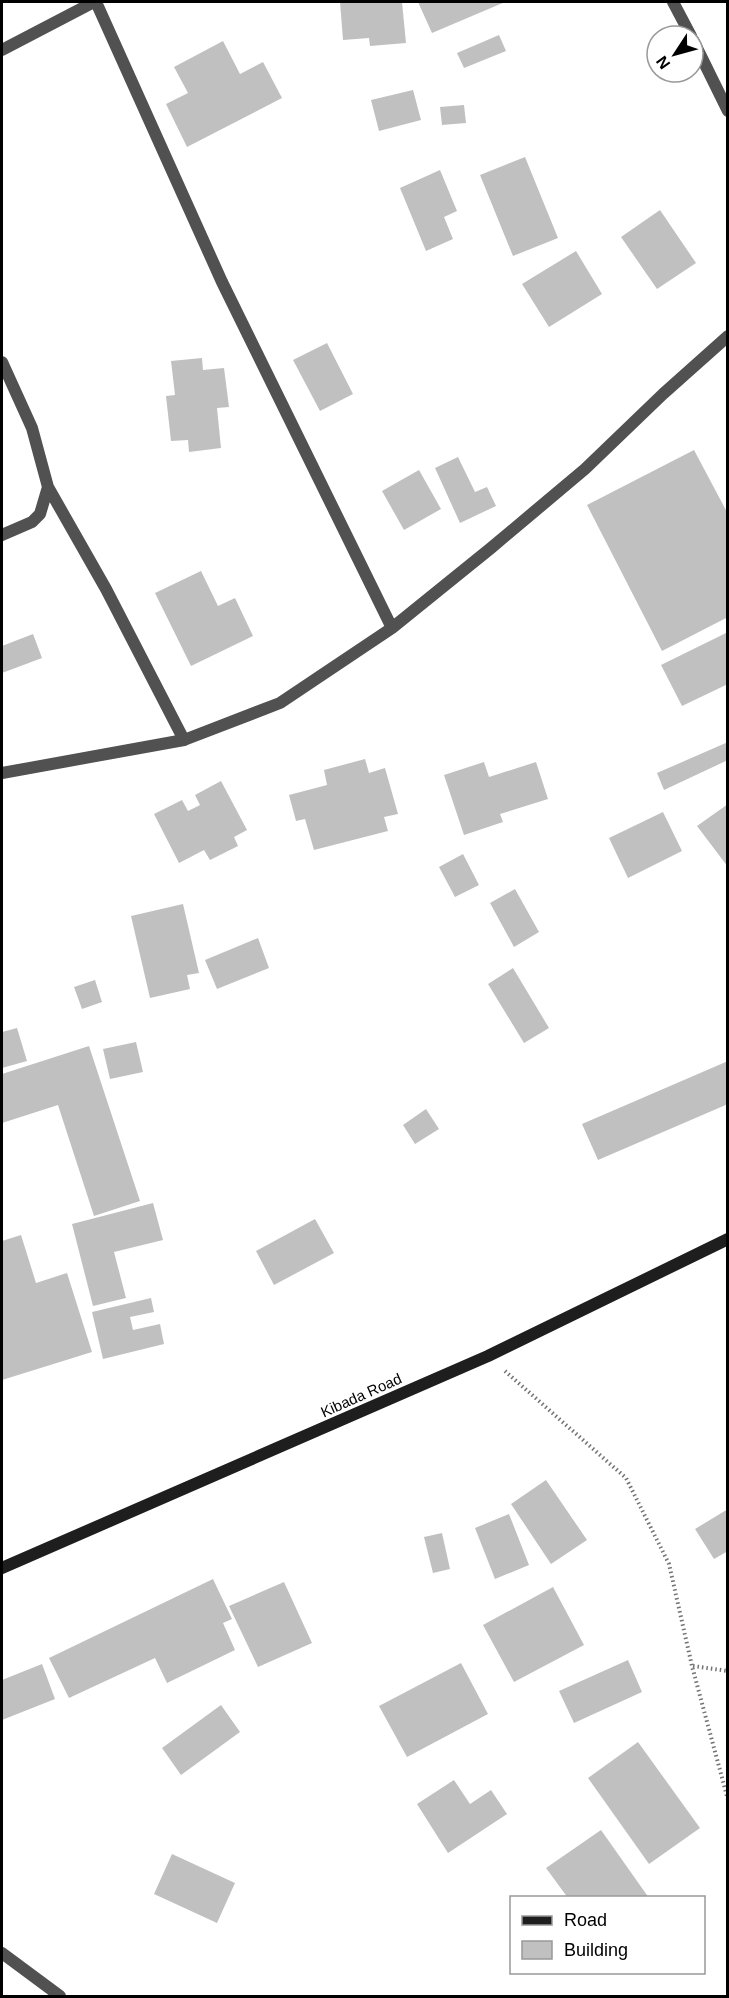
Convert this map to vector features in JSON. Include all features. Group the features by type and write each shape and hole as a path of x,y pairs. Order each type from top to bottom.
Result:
{"main road":[{"name":"Kibada Road","path":"2,1568 488,1356 728,1239"}],"street":[{"path":"2,50 95,2 222,282 392,628"},
{"path":"673,2 685,24"},
{"path":"705,64 728,111"},
{"path":"2,773 184,740 280,704 392,628 585,469 728,336"},
{"path":"2,362 30,422 48,486 102,581 184,740"},
{"path":"2,534 32,522 39,514 48,486"},
{"path":"2,1953 60,1996"}],"path":[{"path":"488,1356 626,1478 669,1564 692,1666 728,1800"},
{"path":"692,1666 728,1671"}],"building":[{"path":"340,2 402,2 406,43 370,46 369,38 343,40"},
{"path":"418,2 505,2 432,33"},
{"path":"499,35 506,51 464,68 457,53"},
{"path":"223,41 240,74 263,62 282,98 187,147 166,104 188,93 174,67"},
{"path":"413,90 421,120 379,131 371,100"},
{"path":"464,105 466,123 442,125 440,107"},
{"path":"525,157 558,238 513,256 480,175"},
{"path":"440,170 457,211 444,217 453,239 426,251 400,188"},
{"path":"660,210 696,263 657,289 621,237"},
{"path":"576,251 602,294 549,327 522,284"},
{"path":"327,343 353,394 320,411 293,360"},
{"path":"202,358 203,370 224,368 229,407 217,408 221,448 189,452 188,440 171,441 166,396 175,395 171,361"},
{"path":"694,450 728,514 728,617 662,651 587,505"},
{"path":"458,457 475,492 487,487 496,506 460,523 435,468"},
{"path":"419,470 441,509 404,530 382,491"},
{"path":"201,571 218,606 235,598 253,636 191,666 155,593"},
{"path":"728,632 728,684 682,706 661,665"},
{"path":"33,634 42,658 2,673 2,646"},
{"path":"728,742 728,760 664,790 657,773"},
{"path":"365,759 369,773 385,768 398,814 384,817 388,831 314,850 305,819 296,821 289,795 327,785 324,770"},
{"path":"484,762 489,777 536,762 548,799 500,814 503,822 464,835 444,775"},
{"path":"221,781 247,830 234,837 238,846 210,860 204,850 179,863 154,814 182,800 188,811 200,805 195,795"},
{"path":"728,804 728,867 697,826"},
{"path":"663,812 682,851 628,878 609,838"},
{"path":"463,854 479,885 455,897 439,867"},
{"path":"515,889 539,932 514,947 490,903"},
{"path":"183,904 199,973 187,975 190,989 150,998 131,916"},
{"path":"258,938 269,968 217,989 205,960"},
{"path":"513,968 549,1028 524,1043 488,984"},
{"path":"95,980 102,1002 82,1009 74,987"},
{"path":"17,1028 27,1061 2,1068 2,1032"},
{"path":"136,1042 143,1072 110,1079 103,1049"},
{"path":"89,1046 140,1201 94,1216 58,1105 2,1123 2,1074"},
{"path":"728,1061 728,1104 598,1160 582,1124"},
{"path":"426,1109 439,1129 415,1144 403,1125"},
{"path":"153,1203 163,1240 114,1252 126,1298 93,1306 72,1224"},
{"path":"315,1219 334,1253 274,1285 256,1251"},
{"path":"21,1235 36,1283 67,1273 92,1352 2,1380 2,1241"},
{"path":"151,1298 154,1312 130,1317 133,1330 160,1324 164,1344 103,1359 92,1312"},
{"path":"546,1480 587,1540 551,1564 511,1504"},
{"path":"728,1509 728,1551 714,1559 695,1529"},
{"path":"509,1514 529,1565 495,1579 475,1528"},
{"path":"442,1533 450,1569 433,1573 424,1537"},
{"path":"213,1579 232,1619 223,1623 235,1650 167,1683 155,1658 69,1698 49,1658"},
{"path":"284,1582 312,1643 258,1667 229,1606"},
{"path":"553,1587 584,1645 514,1682 483,1625"},
{"path":"628,1660 642,1692 574,1723 559,1691"},
{"path":"461,1663 488,1714 407,1757 379,1706"},
{"path":"42,1664 55,1699 2,1720 2,1680"},
{"path":"221,1705 240,1732 181,1775 162,1748"},
{"path":"638,1742 700,1828 649,1864 588,1778"},
{"path":"454,1780 470,1804 491,1790 507,1814 448,1853 417,1804"},
{"path":"601,1830 648,1896 567,1896 546,1868"},
{"path":"172,1854 235,1883 217,1923 154,1894"}]}
